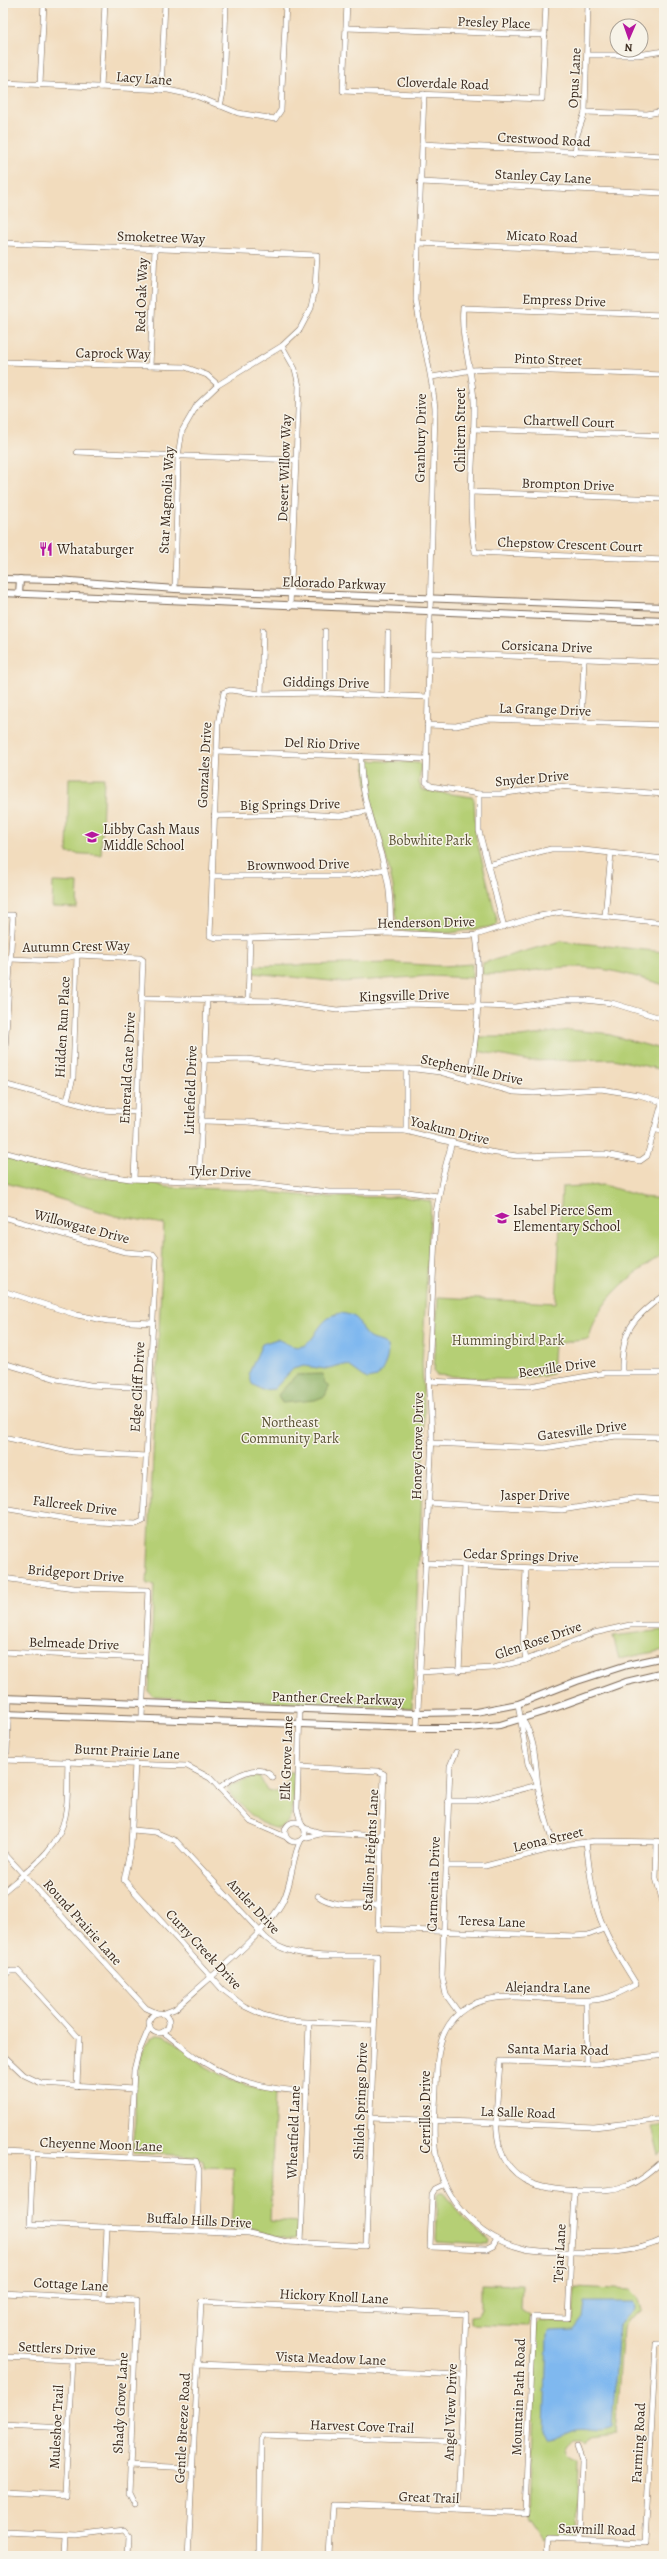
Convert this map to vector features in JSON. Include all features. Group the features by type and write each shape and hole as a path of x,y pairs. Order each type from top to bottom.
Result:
{"main road":[{"name":"Eldorado Parkway","path":"3,579 291,594 664,607"},
{"path":"19,594 20,579"},
{"path":"174,602 175,589"},
{"name":"Eldorado Parkway","path":"3,593 174,602 664,622"},
{"name":"Panther Creek Parkway","path":"6,1698 417,1713 476,1712 518,1704 584,1678 664,1657"},
{"name":"Panther Creek Parkway","path":"6,1714 142,1717 417,1728 484,1726 500,1725 549,1710 626,1682 664,1673"}],"street":[{"path":"40,84 44,3"},
{"path":"101,87 105,3"},
{"path":"161,90 165,3"},
{"path":"220,106 223,93 226,3"},
{"name":"Lacy Lane","path":"3,83 161,90 190,94 238,113 270,119 278,117 281,110 286,3"},
{"path":"346,3 346,28"},
{"path":"545,36 546,3"},
{"name":"Opus Lane","path":"575,153 577,135 585,112 588,3"},
{"name":"Presley Place","path":"346,28 545,36"},
{"name":"Cloverdale Road","path":"346,28 343,91 542,99 545,36"},
{"path":"587,55 638,55 664,51"},
{"name":"Granbury Drive","path":"424,94 416,300 421,333 432,377 435,409 431,503 431,599 428,653 427,784"},
{"path":"585,112 647,114 664,111"},
{"name":"Crestwood Road","path":"422,144 575,153 664,156"},
{"name":"Stanley Cay Lane","path":"420,182 664,193"},
{"name":"Smoketree Way","path":"3,243 317,255"},
{"name":"Micato Road","path":"418,243 664,254"},
{"name":"Red Oak Way","path":"150,366 155,249"},
{"name":"Star Magnolia Way","path":"175,589 178,456 182,431 197,405 218,384 282,346 300,329 311,308 315,289 317,255"},
{"name":"Empress Drive","path":"463,308 664,315"},
{"name":"Chiltern Street","path":"463,308 461,325 472,370 473,429 470,526 475,552"},
{"name":"Desert Willow Way","path":"282,346 295,369 299,386 290,607"},
{"name":"Caprock Way","path":"3,362 150,366 198,370 218,384"},
{"name":"Pinto Street","path":"432,377 472,370 664,375"},
{"name":"Chartwell Court","path":"473,429 664,436"},
{"path":"77,452 296,460"},
{"name":"Brompton Drive","path":"471,492 664,499"},
{"name":"Chepstow Crescent Court","path":"475,552 664,560"},
{"path":"261,694 263,630"},
{"path":"324,693 325,631"},
{"path":"387,696 388,634"},
{"name":"Corsicana Drive","path":"428,653 664,662"},
{"path":"581,722 584,660"},
{"name":"Giddings Drive","path":"224,692 230,690 261,694 324,693 428,697"},
{"name":"Gonzales Drive","path":"210,936 218,724 224,692"},
{"name":"La Grange Drive","path":"427,725 456,726 488,719 664,725"},
{"name":"Del Rio Drive","path":"217,751 259,754 426,759"},
{"path":"361,756 362,786 366,811 385,869 390,895 391,933"},
{"name":"Snyder Drive","path":"427,784 479,794 500,794 557,786 664,794"},
{"path":"479,794 479,831 504,927"},
{"name":"Big Springs Drive","path":"214,816 304,814 340,816 366,811"},
{"path":"488,865 551,849 575,849 664,859"},
{"path":"605,916 611,854"},
{"name":"Brownwood Drive","path":"212,876 351,876 385,869"},
{"name":"Henderson Drive","path":"210,936 217,938 250,938 295,934 340,936 391,933 434,936 476,935 534,916 562,912 664,923"},
{"path":"3,915 13,915 3,1084 101,1110 137,1112"},
{"path":"468,1081 474,1054 479,960 476,935"},
{"path":"248,1001 250,938"},
{"name":"Autumn Crest Way","path":"11,959 57,960 77,955 141,958"},
{"name":"Hidden Run Place","path":"67,1100 73,1078 77,955"},
{"name":"Emerald Gate Drive","path":"134,1179 142,998 145,964 141,958"},
{"name":"Kingsville Drive","path":"142,998 274,1001 337,1010 409,1004 515,1007 565,1000 585,1000 612,1003 664,1018"},
{"name":"Littlefield Drive","path":"199,1182 203,1060 207,1000"},
{"name":"Stephenville Drive","path":"203,1060 247,1059 319,1068 406,1069 440,1072 468,1081 514,1092 534,1093 601,1089 663,1099"},
{"path":"406,1069 406,1131"},
{"path":"663,1099 654,1129 664,1132"},
{"name":"Yoakum Drive","path":"201,1121 247,1122 334,1130 406,1131 490,1152 517,1156 604,1154 639,1161 645,1160 654,1129"},
{"name":"Honey Grove Drive","path":"417,1728 431,1443 430,1381 438,1196 452,1142"},
{"name":"Tyler Drive","path":"3,1152 81,1172 134,1179 249,1184 330,1192 408,1192 438,1196"},
{"name":"Willowgate Drive","path":"3,1217 125,1252 155,1255"},
{"name":"Edge Cliff Drive","path":"143,1521 155,1255"},
{"path":"3,1291 76,1315 108,1321 152,1323"},
{"path":"622,1372 622,1350 626,1334 638,1315 664,1296"},
{"path":"3,1363 70,1381 150,1388"},
{"name":"Beeville Drive","path":"430,1381 530,1386 591,1374 622,1372 664,1373"},
{"name":"Gatesville Drive","path":"431,1443 545,1448 616,1436 664,1436"},
{"path":"3,1437 73,1452 146,1456"},
{"name":"Jasper Drive","path":"428,1503 562,1510 637,1498 664,1500"},
{"name":"Fallcreek Drive","path":"3,1508 80,1521 136,1524 143,1521"},
{"name":"Cedar Springs Drive","path":"424,1563 526,1569 579,1569 611,1564 664,1564"},
{"path":"459,1671 464,1565"},
{"path":"526,1569 523,1642 526,1660"},
{"name":"Bridgeport Drive","path":"3,1578 74,1588 148,1590 144,1658"},
{"name":"Glen Rose Drive","path":"420,1672 493,1668 526,1660 594,1633 630,1625 664,1625"},
{"name":"Belmeade Drive","path":"3,1652 144,1658"},
{"path":"142,1717 144,1658"},
{"path":"3,1759 7,1752 6,1698"},
{"path":"518,1704 522,1718 529,1729 537,1762 538,1785"},
{"name":"Elk Grove Lane","path":"300,1708 297,1809 303,1827"},
{"path":"522,1718 521,1731 528,1764 538,1785 554,1848"},
{"name":"Carmenita Drive","path":"456,1752 450,1766 448,1801 443,1931 443,1986 449,2000 459,2013"},
{"name":"Burnt Prairie Lane","path":"3,1759 135,1763 192,1768 206,1775 251,1822 275,1831 288,1839"},
{"path":"3,1892 48,1851 61,1830 66,1811 68,1760"},
{"path":"132,1830 135,1763"},
{"name":"Stallion Heights Lane","path":"298,1767 383,1773 385,1780 378,1929"},
{"path":"219,1788 236,1776 251,1771 261,1771 270,1774 273,1778"},
{"path":"448,1801 476,1801 538,1785"},
{"name":"Elk Grove Lane","path":"291,1823 297,1809"},
{"path":"275,1831 286,1828 291,1823 297,1823 303,1827 321,1833 382,1836"},
{"path":"145,2039 161,2032 169,2024 175,2009 260,1931 275,1914 286,1894 295,1852 302,1839 303,1827"},
{"path":"286,1828 288,1839 295,1852"},
{"name":"Curry Creek Drive","path":"132,1830 131,1846 124,1878 210,1976 232,1997 257,2012 285,2021 374,2025"},
{"name":"Antler Drive","path":"132,1830 155,1832 176,1841 260,1931 276,1946 292,1952 377,1956"},
{"path":"288,1839 296,1842 321,1833"},
{"name":"Leona Street","path":"446,1866 484,1866 554,1848 586,1842 615,1840 664,1842"},
{"path":"586,1842 593,1894 604,1929"},
{"path":"657,1842 656,1878 664,1906"},
{"name":"Round Prairie Lane","path":"3,1852 146,2008 150,2023"},
{"path":"318,1896 324,1901 334,1903 379,1905"},
{"name":"Teresa Lane","path":"378,1929 574,1936 588,1935 604,1929"},
{"name":"Alejandra Lane","path":"459,2013 472,2004 492,1998 586,2001 610,1997 636,1984 604,1929"},
{"name":"Shiloh Springs Drive","path":"366,2246 377,1956"},
{"path":"3,1975 15,1971 79,2038 77,2086"},
{"path":"586,2001 587,2064"},
{"name":"Round Prairie Lane","path":"146,2008 160,2013"},
{"path":"130,2157 134,2065 150,2023 160,2013 175,2009"},
{"path":"160,2013 169,2024 175,2040"},
{"name":"Cerrillos Drive","path":"459,2013 445,2031 439,2047 435,2121 436,2154 445,2184 466,2216 497,2239 531,2250 622,2252 645,2247 664,2239"},
{"path":"150,2023 205,2063 234,2078 265,2088 307,2092"},
{"name":"Wheatfield Lane","path":"301,2243 310,2023"},
{"path":"3,2055 24,2075 36,2082 133,2089"},
{"name":"Santa Maria Road","path":"498,2123 500,2060 587,2064 664,2055"},
{"name":"La Salle Road","path":"371,2118 603,2127 664,2119"},
{"path":"498,2123 501,2152 516,2174 541,2187 604,2190 622,2188 643,2178 664,2160"},
{"name":"Cheyenne Moon Lane","path":"3,2152 191,2160 198,2163 197,2231"},
{"name":"Buffalo Hills Drive","path":"33,2153 30,2224 253,2234 283,2242 366,2246"},
{"path":"445,2184 435,2189 432,2194 430,2247 487,2249 493,2246 497,2239"},
{"name":"Tejar Lane","path":"568,2318 574,2189"},
{"path":"104,2298 107,2227"},
{"name":"Cottage Lane","path":"3,2293 137,2300"},
{"name":"Shady Grove Lane","path":"135,2506 129,2494 129,2466 137,2300"},
{"name":"Hickory Knoll Lane","path":"201,2302 466,2314"},
{"name":"Gentle Breeze Road","path":"188,2556 191,2469 201,2302"},
{"name":"Angel View Drive","path":"458,2510 466,2314"},
{"name":"Mountain Path Road","path":"525,2513 533,2317 568,2318"},
{"name":"Farming Road","path":"645,2543 656,2344 664,2344"},
{"name":"Settlers Drive","path":"3,2357 134,2364"},
{"name":"Muleshoe Trail","path":"3,2492 65,2495 72,2360"},
{"name":"Vista Meadow Lane","path":"198,2364 463,2375"},
{"path":"3,2425 68,2428"},
{"name":"Harvest Cove Trail","path":"259,2556 260,2448 263,2435 461,2442"},
{"path":"577,2447 582,2461 579,2540"},
{"path":"129,2466 191,2469"},
{"name":"Great Trail","path":"330,2556 333,2505 525,2513"},
{"path":"3,2532 66,2535 118,2528 126,2530 128,2536 128,2556"},
{"path":"65,2556 66,2535"},
{"name":"Sawmill Road","path":"547,2556 548,2539 645,2543"}],"green space":[{"name":"Bobwhite Park","path":"367,760 419,763 421,765 419,783 423,790 472,797 474,800 476,837 498,924 496,926 450,933 398,930 396,928 396,906 393,885 371,804 365,762"},
{"path":"69,778 104,778 101,855 67,853"},
{"path":"53,882 78,883 77,908 52,907"},
{"path":"561,941 664,952 664,985 616,972 580,967 504,974 482,974 483,963"},
{"path":"393,963 443,966 472,964 472,978 429,976 341,982 253,973 253,966"},
{"path":"569,1030 603,1033 664,1050 664,1070 613,1059 529,1061 478,1051 479,1037 521,1037"},
{"name":"Northeast Community Park","path":"3,1157 84,1177 151,1182 165,1187 247,1190 318,1197 404,1197 431,1201 422,1363 425,1429 412,1708 154,1697 149,1692 154,1585 147,1584 164,1224 116,1216 3,1182"},
{"name":"Hummingbird Park","path":"604,1185 642,1197 664,1199 664,1253 628,1280 608,1300 593,1324 589,1339 554,1344 552,1374 524,1379 436,1375 434,1372 438,1297 556,1303 562,1187"},
{"path":"323,1374 324,1383 329,1387 325,1396 315,1400 282,1403 278,1395 296,1375"},
{"path":"664,1630 664,1650 619,1659 613,1636"},
{"path":"288,1772 294,1772 292,1810 286,1825 278,1828 269,1826 259,1821 240,1804 228,1790 231,1785 259,1776 267,1790 276,1792 287,1784"},
{"path":"157,2035 170,2039 199,2062 222,2075 248,2085 275,2092 270,2221 299,2223 299,2236 294,2239 287,2239 253,2230 231,2229 234,2168 204,2167 203,2160 196,2156 135,2153 133,2138 139,2061 143,2050 149,2041"},
{"path":"664,2125 664,2151 659,2155 652,2127"},
{"path":"440,2192 444,2192 465,2218 490,2240 489,2244 436,2241 438,2194"},
{"path":"481,2284 522,2285 521,2310 530,2316 529,2326 470,2324 470,2316 478,2315 481,2309"},
{"path":"575,2287 631,2290 639,2298 642,2311 630,2318 623,2327 615,2434 590,2437 586,2443 582,2439 574,2439 567,2446 570,2456 579,2461 577,2533 574,2537 552,2535 545,2539 529,2516 536,2324 539,2321 566,2323 573,2320"}],"water":[{"path":"341,1313 357,1319 367,1336 371,1339 384,1343 387,1346 388,1355 382,1370 377,1377 367,1379 349,1366 341,1365 325,1369 304,1366 293,1369 274,1389 262,1390 252,1384 249,1373 262,1344 277,1339 292,1346 300,1347 307,1344 311,1340 325,1321 332,1316"},
{"path":"585,2302 634,2302 635,2309 619,2325 612,2427 602,2430 577,2429 569,2431 556,2439 549,2440 544,2431 547,2335 551,2331 574,2330 583,2318"}],"place":[{"name":"Whataburger","path":"46,549"},
{"name":"Libby Cash Maus Middle School","path":"92,837"},
{"name":"Isabel Pierce Sem Elementary School","path":"502,1218"}]}
